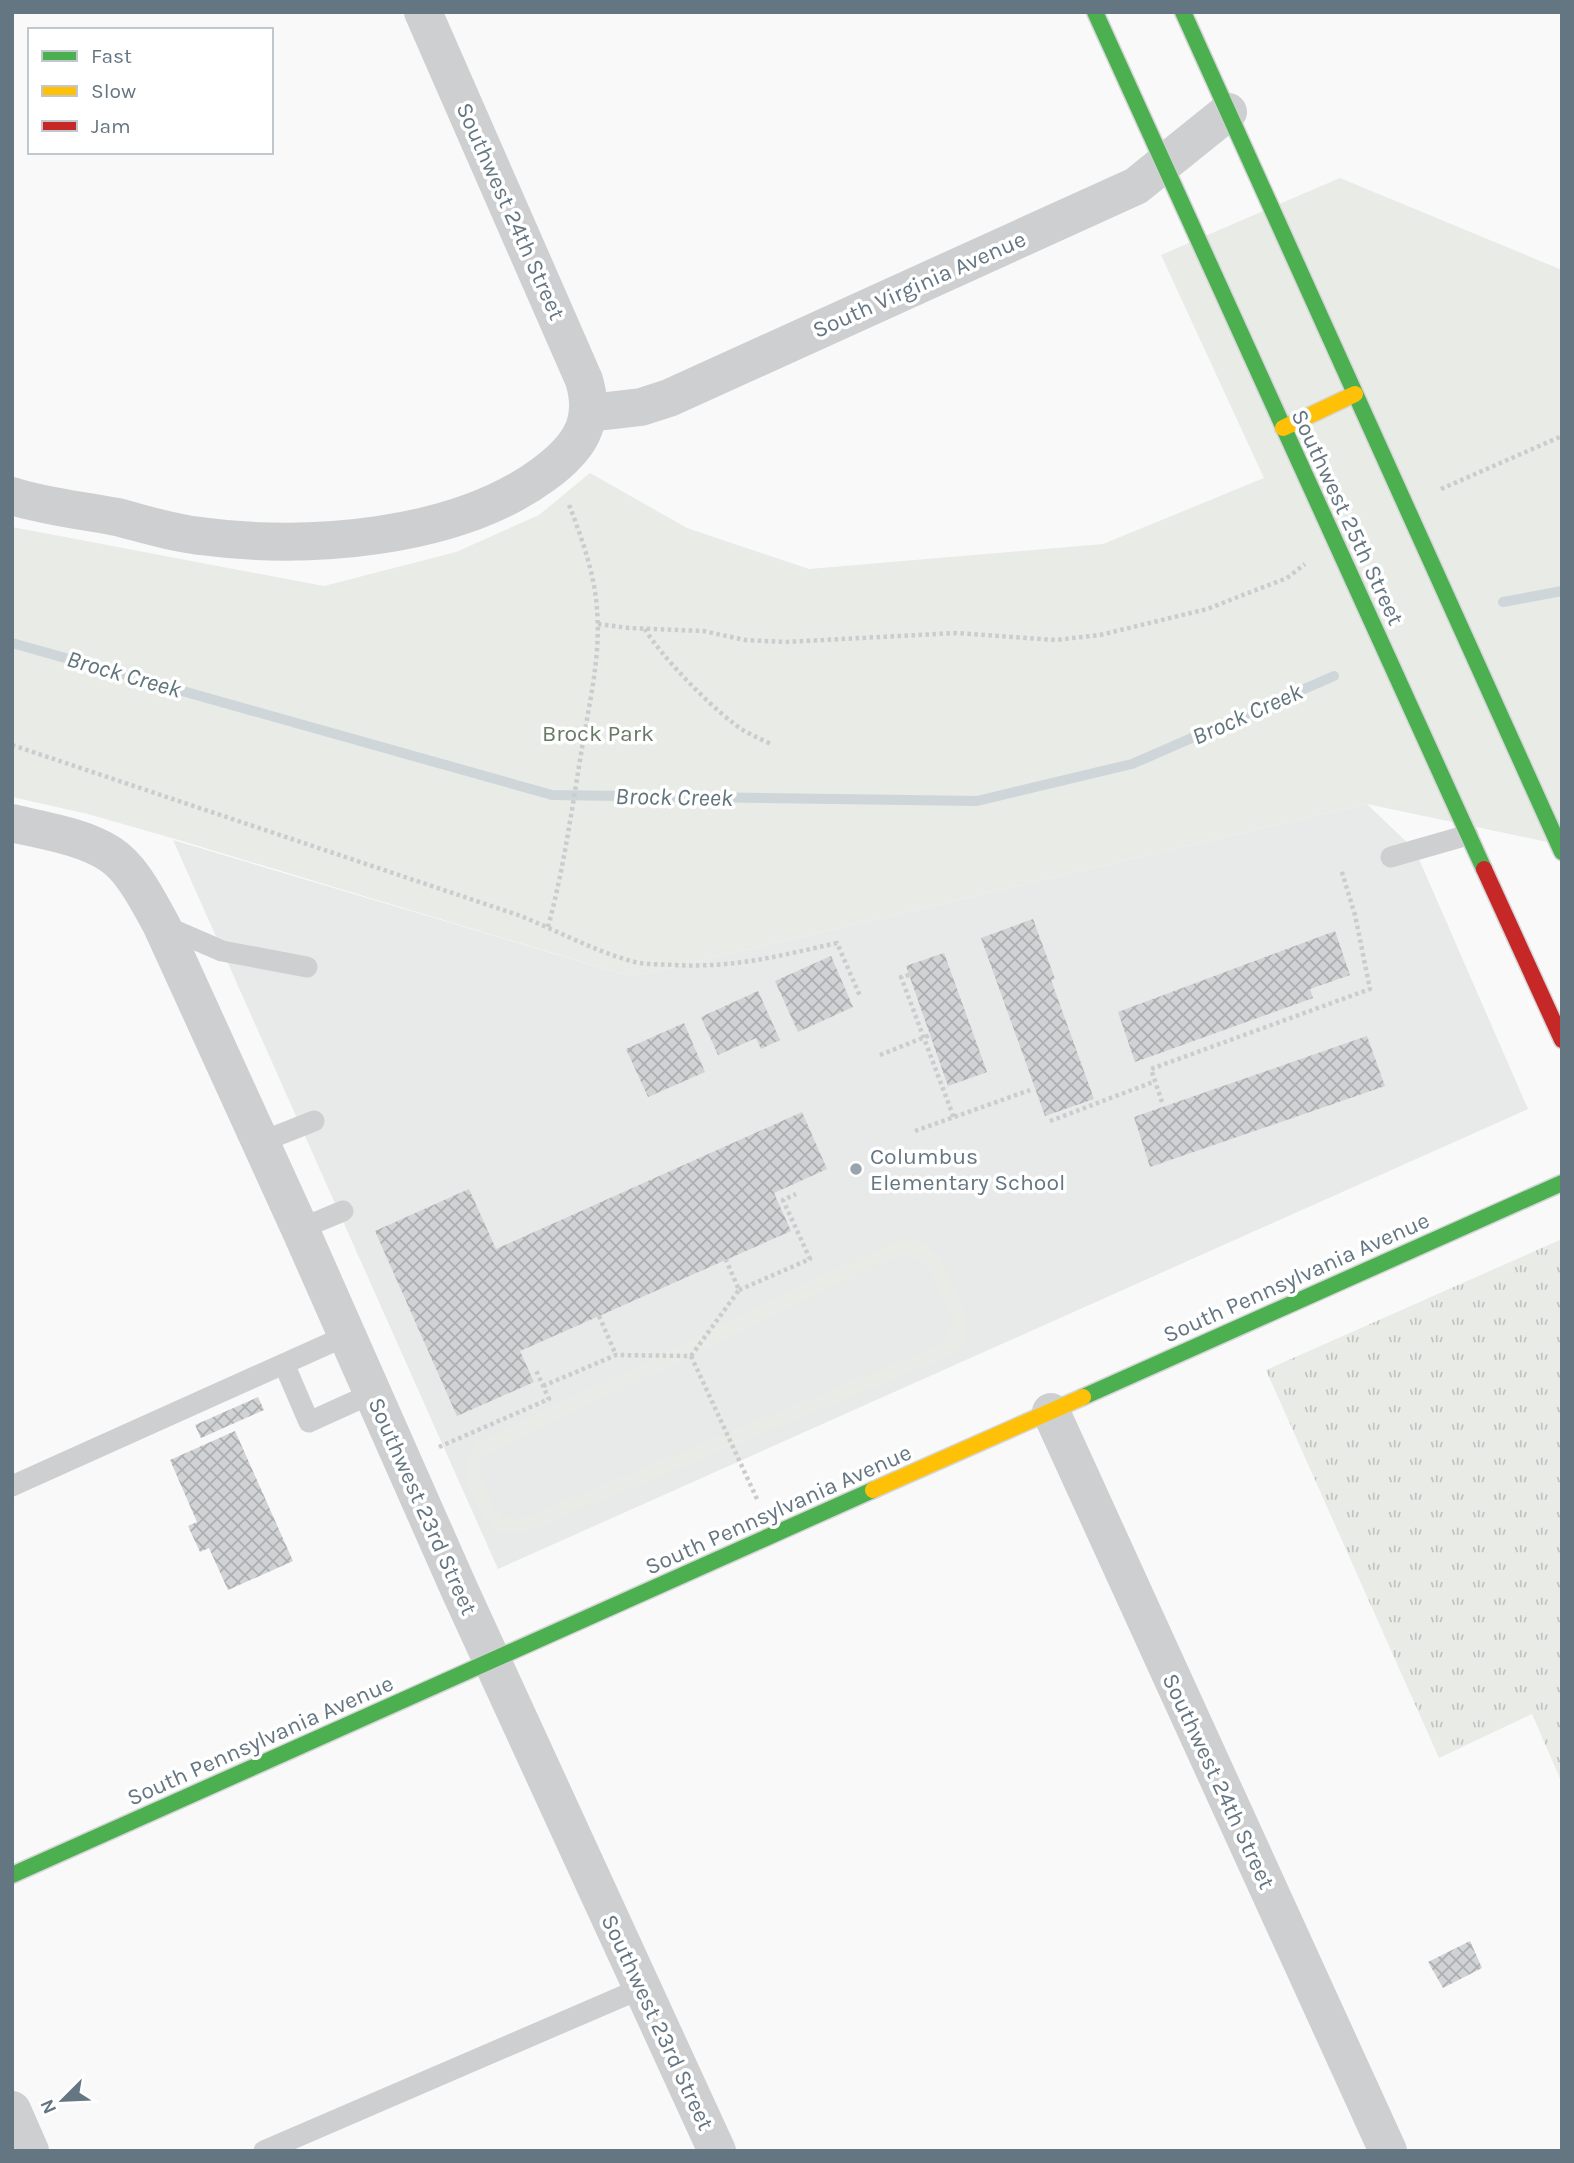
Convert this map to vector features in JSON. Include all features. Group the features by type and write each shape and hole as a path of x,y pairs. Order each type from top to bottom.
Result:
{"street":[{"name":"Southwest 24th Street","path":"423,12 572,347 588,394 589,413"},
{"name":"Southwest 25th Street","path":"1095,12 1562,1041"},
{"path":"1183,12 1562,852"},
{"name":"South Virginia Avenue","path":"589,413 641,407 669,398 1136,186 1228,112"},
{"path":"1283,428 1355,394"},
{"path":"12,496 180,533 222,538 288,542 344,540 380,535 436,522 501,499 551,469 571,450 589,413"},
{"name":"Southwest 23rd Street","path":"12,823 66,836 111,855 122,864 161,924 348,1335 492,1661 717,2151"},
{"name":"South Pennsylvania Avenue","path":"12,1875 1562,1183"},
{"name":"Southwest 24th Street","path":"1051,1412 1388,2151"},
{"path":"12,2110 30,2151"}],"lane":[{"path":"1391,857 1468,835"},
{"path":"161,924 222,951 307,967"},
{"path":"261,1142 314,1121"},
{"path":"300,1229 342,1211"},
{"path":"12,1486 348,1335"},
{"path":"284,1364 310,1422 373,1394"},
{"path":"264,2151 642,1988"}],"path":[{"path":"1405,505 1562,436"},
{"path":"548,927 559,886 587,714 598,624 597,606 584,548 562,487 551,469"},
{"path":"598,624 703,631 745,640 785,642 920,633 992,634 1055,640 1100,635 1207,609 1264,588 1287,578 1334,540"},
{"path":"645,629 653,643 723,715 746,732 771,744"},
{"path":"12,745 518,915 572,939 639,963 725,965 757,961 837,943 860,996"},
{"path":"1162,1102 1153,1082 1151,1069 1370,989 1355,915 1341,869"},
{"path":"909,975 901,977 954,1118"},
{"path":"880,1055 930,1035"},
{"path":"1050,1121 1153,1082"},
{"path":"915,1131 1030,1090"},
{"path":"691,1356 739,1290 810,1259 783,1200 796,1194"},
{"path":"726,1260 739,1290"},
{"path":"599,1316 616,1355"},
{"path":"543,1386 616,1355 691,1356"},
{"path":"691,1356 757,1499"},
{"path":"438,1448 548,1399 536,1368"}],"shaded area":[{"name":"Columbus Elementary School","path":"1367,804 1415,850 1528,1109 498,1569 173,840 632,977"}],"green space":[{"name":"Brock Park","path":"1340,178 1562,270 1562,845 1367,804 632,977 172,838 88,814 12,797 12,527 324,586 456,552 539,515 590,473 687,528 809,569 1103,544 1264,478 1161,255"},
{"path":"903,1237 923,1244 936,1255 961,1302 964,1337 953,1355 524,1533 502,1533 496,1530 473,1498 465,1469 468,1457 477,1443","holes":["902,1254 923,1261 931,1271 951,1315 951,1328 941,1344 520,1519 503,1517 495,1510 479,1471 481,1460 488,1454"]},
{"path":"1562,1239 1562,1783 1532,1714 1439,1758 1266,1370"}],"building":[{"path":"1033,919 1055,979 1051,980 1094,1099 1045,1116 981,938"},
{"path":"1335,931 1350,975 1310,989 1313,998 1135,1062 1118,1012"},
{"path":"944,953 987,1072 948,1086 906,966"},
{"path":"831,956 853,1007 798,1032 775,981"},
{"path":"758,991 780,1040 761,1049 756,1038 718,1055 701,1017"},
{"path":"684,1023 705,1072 648,1097 626,1049"},
{"path":"1367,1036 1385,1086 1150,1167 1134,1117"},
{"path":"802,1112 827,1169 774,1193 791,1231 520,1351 534,1382 457,1416 375,1231 469,1189 496,1249"},
{"path":"258,1397 264,1410 201,1438 195,1425"},
{"path":"235,1431 293,1561 228,1590 209,1548 200,1552 188,1526 197,1522 170,1460"},
{"path":"1470,1941 1482,1968 1443,1988 1428,1962"}],"waterway":[{"name":"Brock Creek","path":"1503,602 1562,591"},
{"name":"Brock Creek","path":"12,643 552,795 977,801 1132,764 1334,676"}],"traffic: fast":[{"path":"1095,12 1484,869"},
{"path":"1183,12 1562,852"},
{"path":"1083,1397 1562,1183"},
{"path":"12,1875 873,1490"}],"traffic: slow":[{"path":"1283,428 1355,394"},
{"path":"873,1490 1083,1397"}],"traffic: jam":[{"path":"1484,869 1562,1040"}],"place":[{"name":"Columbus Elementary School","path":"856,1169"}]}
